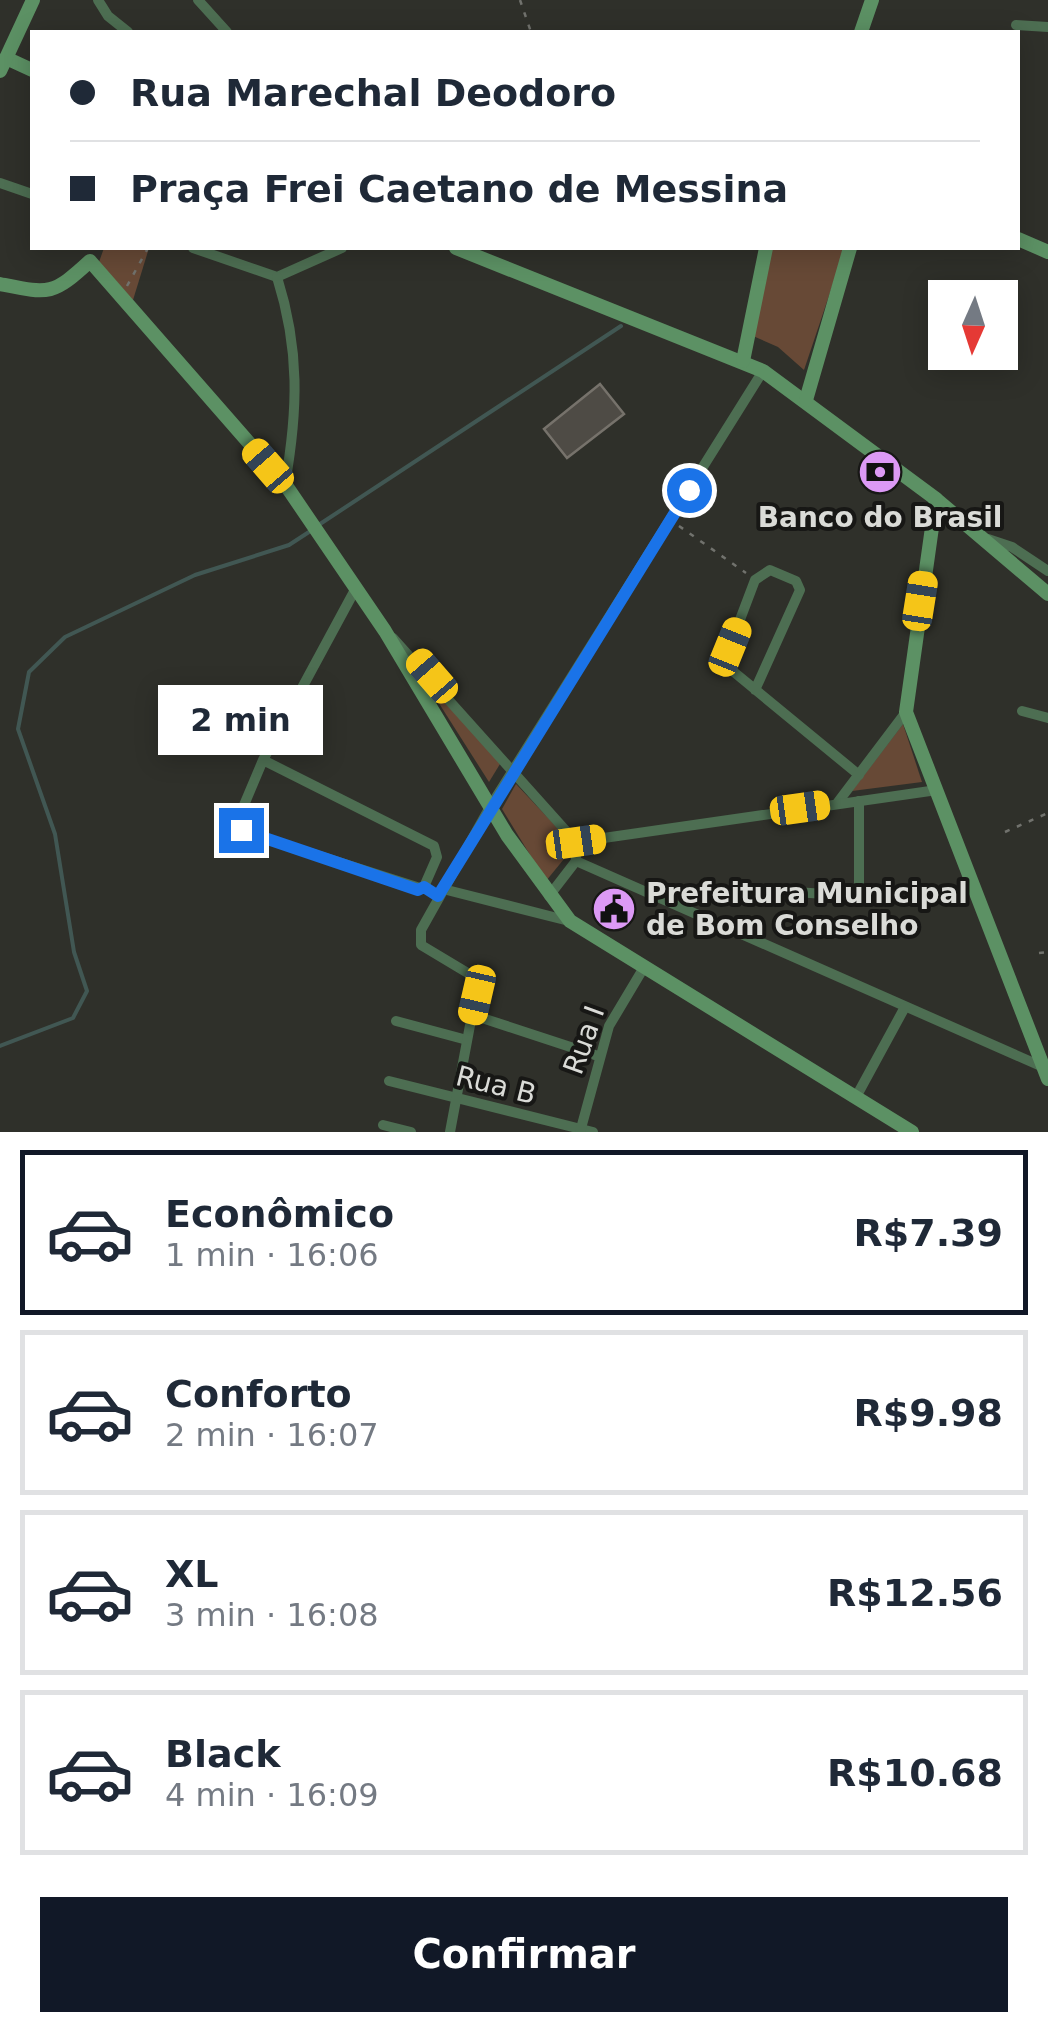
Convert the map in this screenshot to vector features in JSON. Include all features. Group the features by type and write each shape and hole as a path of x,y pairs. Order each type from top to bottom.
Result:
{"street":[{"path":"30,70 3,64 32,0"},
{"path":"98,0 122,30"},
{"path":"198,0 225,30"},
{"path":"862,30 872,0"},
{"path":"1016,25 1048,27"},
{"path":"0,183 30,193"},
{"path":"1020,231 1048,242"},
{"path":"1020,240 1048,252"},
{"path":"198,250 277,277 327,251"},
{"path":"461,250 763,371 936,500 1048,594"},
{"path":"743,362 766,250"},
{"path":"806,400 849,250"},
{"path":"0,284 55,291 91,254 120,298 288,490 386,631 548,897 570,921 643,970 912,1132"},
{"path":"277,277 295,347 288,490"},
{"path":"450,1132 476,981 420,942 441,893 490,807 763,371"},
{"path":"838,802 906,712 936,500"},
{"path":"981,537 1012,548 1048,571"},
{"path":"755,690 800,587 770,570 755,580 726,659 728,668 859,775"},
{"path":"262,760 434,846 438,858 424,887 418,890 238,828 238,814 262,760 356,588"},
{"path":"386,631 418,660 576,842 576,861 548,897"},
{"path":"906,712 1046,1073"},
{"path":"1022,712 1048,718"},
{"path":"576,842 937,790"},
{"path":"796,892 853,896 859,892 859,801"},
{"path":"576,861 1046,1073"},
{"path":"424,887 570,921"},
{"name":"Rua I","path":"584,1131 598,1056 609,1026 643,970"},
{"path":"856,1096 905,1007"},
{"path":"472,1015 598,1056"},
{"path":"396,1020 466,1040"},
{"name":"Rua B","path":"389,1081 584,1131"},
{"path":"383,1125 411,1132"}],"path":[{"path":"520,0 530,30"},
{"path":"120,298 147,250"},
{"path":"670,520 755,580"},
{"path":"1005,832 1048,813"},
{"path":"1039,953 1048,952"}],"shaded area":[{"path":"103,250 148,250 133,300 99,262"},
{"path":"770,250 844,250 804,370 778,347 753,336"},
{"path":"407,653 500,764 489,782"},
{"path":"903,724 922,782 852,791"},
{"path":"516,784 567,838 568,854 546,881 502,809"}],"building":[{"path":"600,384 624,414 567,458 544,429"}],"waterway":[{"path":"320,524 621,326"},
{"path":"0,1046 73,1018 87,991 74,952 55,834 18,729 29,672 65,637 195,575 289,545 312,530"}],"place":[{"name":"Banco do Brasil","path":"880,472"},
{"name":"Prefeitura Municipal de Bom Conselho","path":"614,909"}],"route":[{"path":"241,830 418,890 424,887 438,896 689,490"}]}
